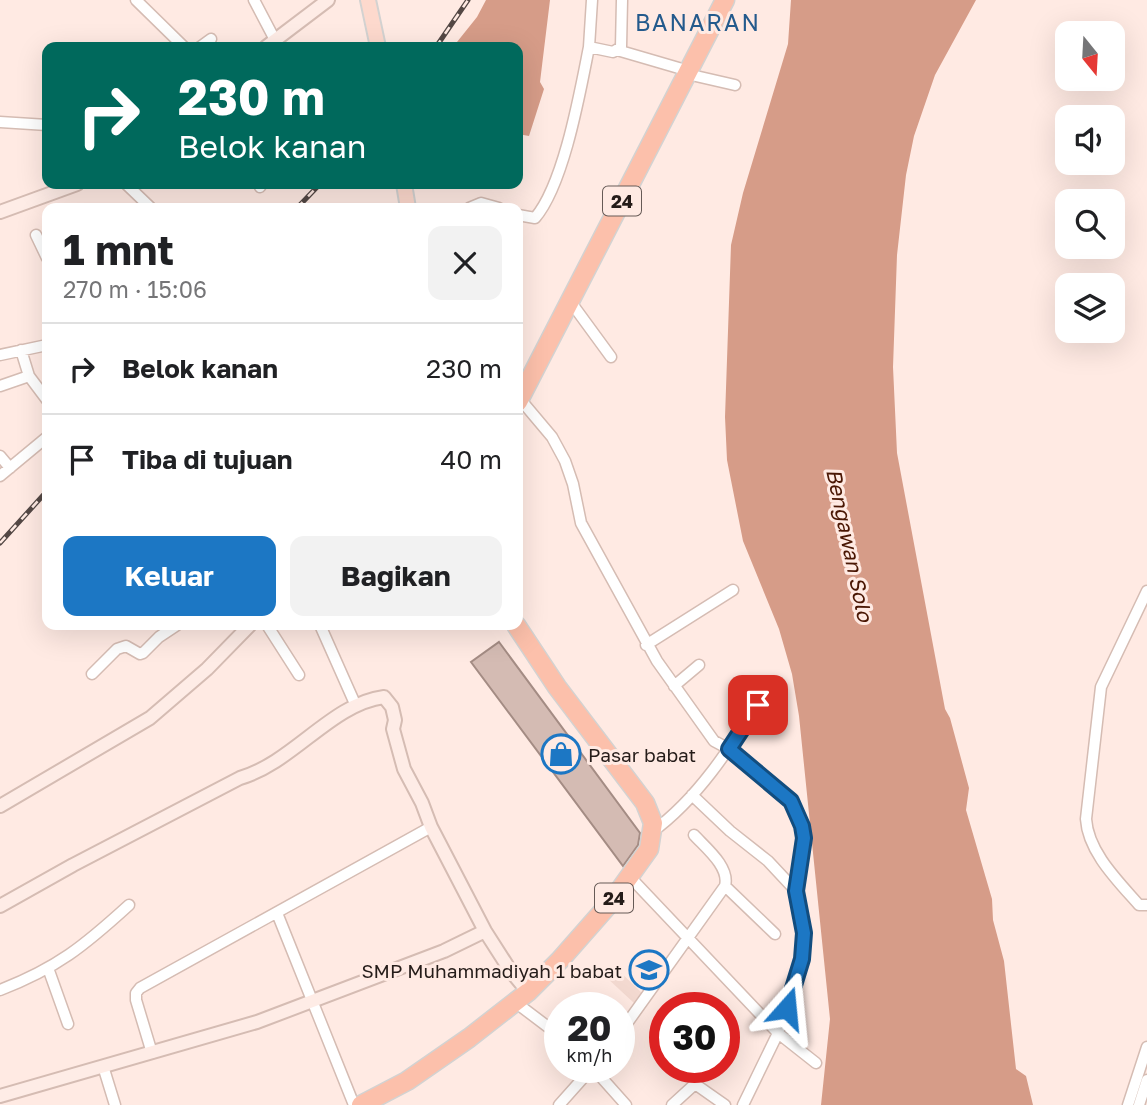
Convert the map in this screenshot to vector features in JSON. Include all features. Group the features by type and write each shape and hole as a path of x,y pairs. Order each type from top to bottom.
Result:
{"highway":[{"name":"24","path":"523,393 725,0"},
{"path":"519,630 557,687 645,803 651,814 652,833"},
{"name":"24","path":"362,1105 408,1081 521,997 588,929 630,877 649,849 652,833"}],"main road":[{"path":"368,0 377,42"}],"street":[{"path":"136,0 179,42"},
{"path":"254,0 269,42"},
{"path":"273,42 328,0"},
{"path":"523,216 535,218 544,207 562,162 589,47 592,0"},
{"path":"617,50 621,44 622,0"},
{"path":"207,42 211,39"},
{"path":"589,47 617,50 735,85"},
{"path":"0,122 42,125"},
{"path":"0,212 63,189"},
{"path":"131,189 146,203"},
{"path":"36,235 42,248"},
{"path":"570,301 611,357"},
{"path":"0,355 42,346"},
{"path":"21,350 29,376 42,393"},
{"path":"0,386 29,376"},
{"path":"523,405 552,437 565,461 581,523 646,645 714,741 729,749 795,806 804,838 796,891 804,933 802,959 778,1033 743,1105"},
{"path":"0,476 42,441"},
{"path":"0,456 10,468"},
{"path":"646,645 733,590"},
{"path":"1147,592 1101,687 1086,819 1089,840 1139,905 1147,905"},
{"path":"92,674 117,649 125,646 143,653 170,630"},
{"path":"0,806 150,718 207,669 245,630"},
{"path":"270,630 299,675"},
{"path":"322,630 356,706"},
{"path":"674,686 699,665"},
{"path":"652,833 675,814 729,749 771,683"},
{"path":"0,906 73,864 240,778 267,768 342,712 372,698 384,697 388,699 395,720 393,729 404,769 431,827 485,931 510,970 521,997 544,1020"},
{"path":"692,795 730,831 768,861 796,891"},
{"path":"152,1053 136,993 431,827"},
{"path":"635,1012 725,886 726,875 716,859 694,835"},
{"path":"630,877 778,1033 816,1063"},
{"path":"725,886 775,934"},
{"path":"0,990 48,968 85,946 129,905"},
{"path":"277,913 354,1105"},
{"path":"0,1096 257,1022 444,951 485,931"},
{"path":"48,968 68,1024"},
{"path":"1128,1105 1147,1047"},
{"path":"103,1066 115,1105"},
{"path":"1139,1105 1147,1080"},
{"path":"559,1105 579,1083"},
{"path":"606,1083 626,1105"},
{"path":"672,1105 695,1084 724,1105"}],"shaded area":[{"path":"615,967 643,994 635,1002 635,992 622,992 606,977"}],"water":[{"path":"486,0 550,0 540,82 544,89 529,136 523,135 523,42 457,42 477,17"},
{"name":"Bengawan Solo","path":"791,0 976,0 935,75 914,136 906,175 897,255 893,367 897,453 945,709 950,718 969,788 966,810 992,899 993,920 1004,961 1016,1069 1026,1076 1033,1105 821,1105 830,1019 799,716 792,674 779,629 743,541 727,460 725,417 731,245 743,193 788,44"}],"building":[{"name":"Pasar babat","path":"499,642 640,833 638,845 623,866 471,662"}],"railway":[{"path":"439,42 468,0"},
{"path":"302,203 315,189"},
{"path":"0,543 42,497"}],"place":[{"name":"Pasar babat","path":"561,754"},
{"name":"SMP Muhammadiyah 1 babat","path":"649,970"}],"district":[{"name":"BANARAN","path":"698,22"}],"route":[{"path":"758,705 729,749 791,801 795,806 804,838 796,891 804,933 802,959 787,1008"}]}
